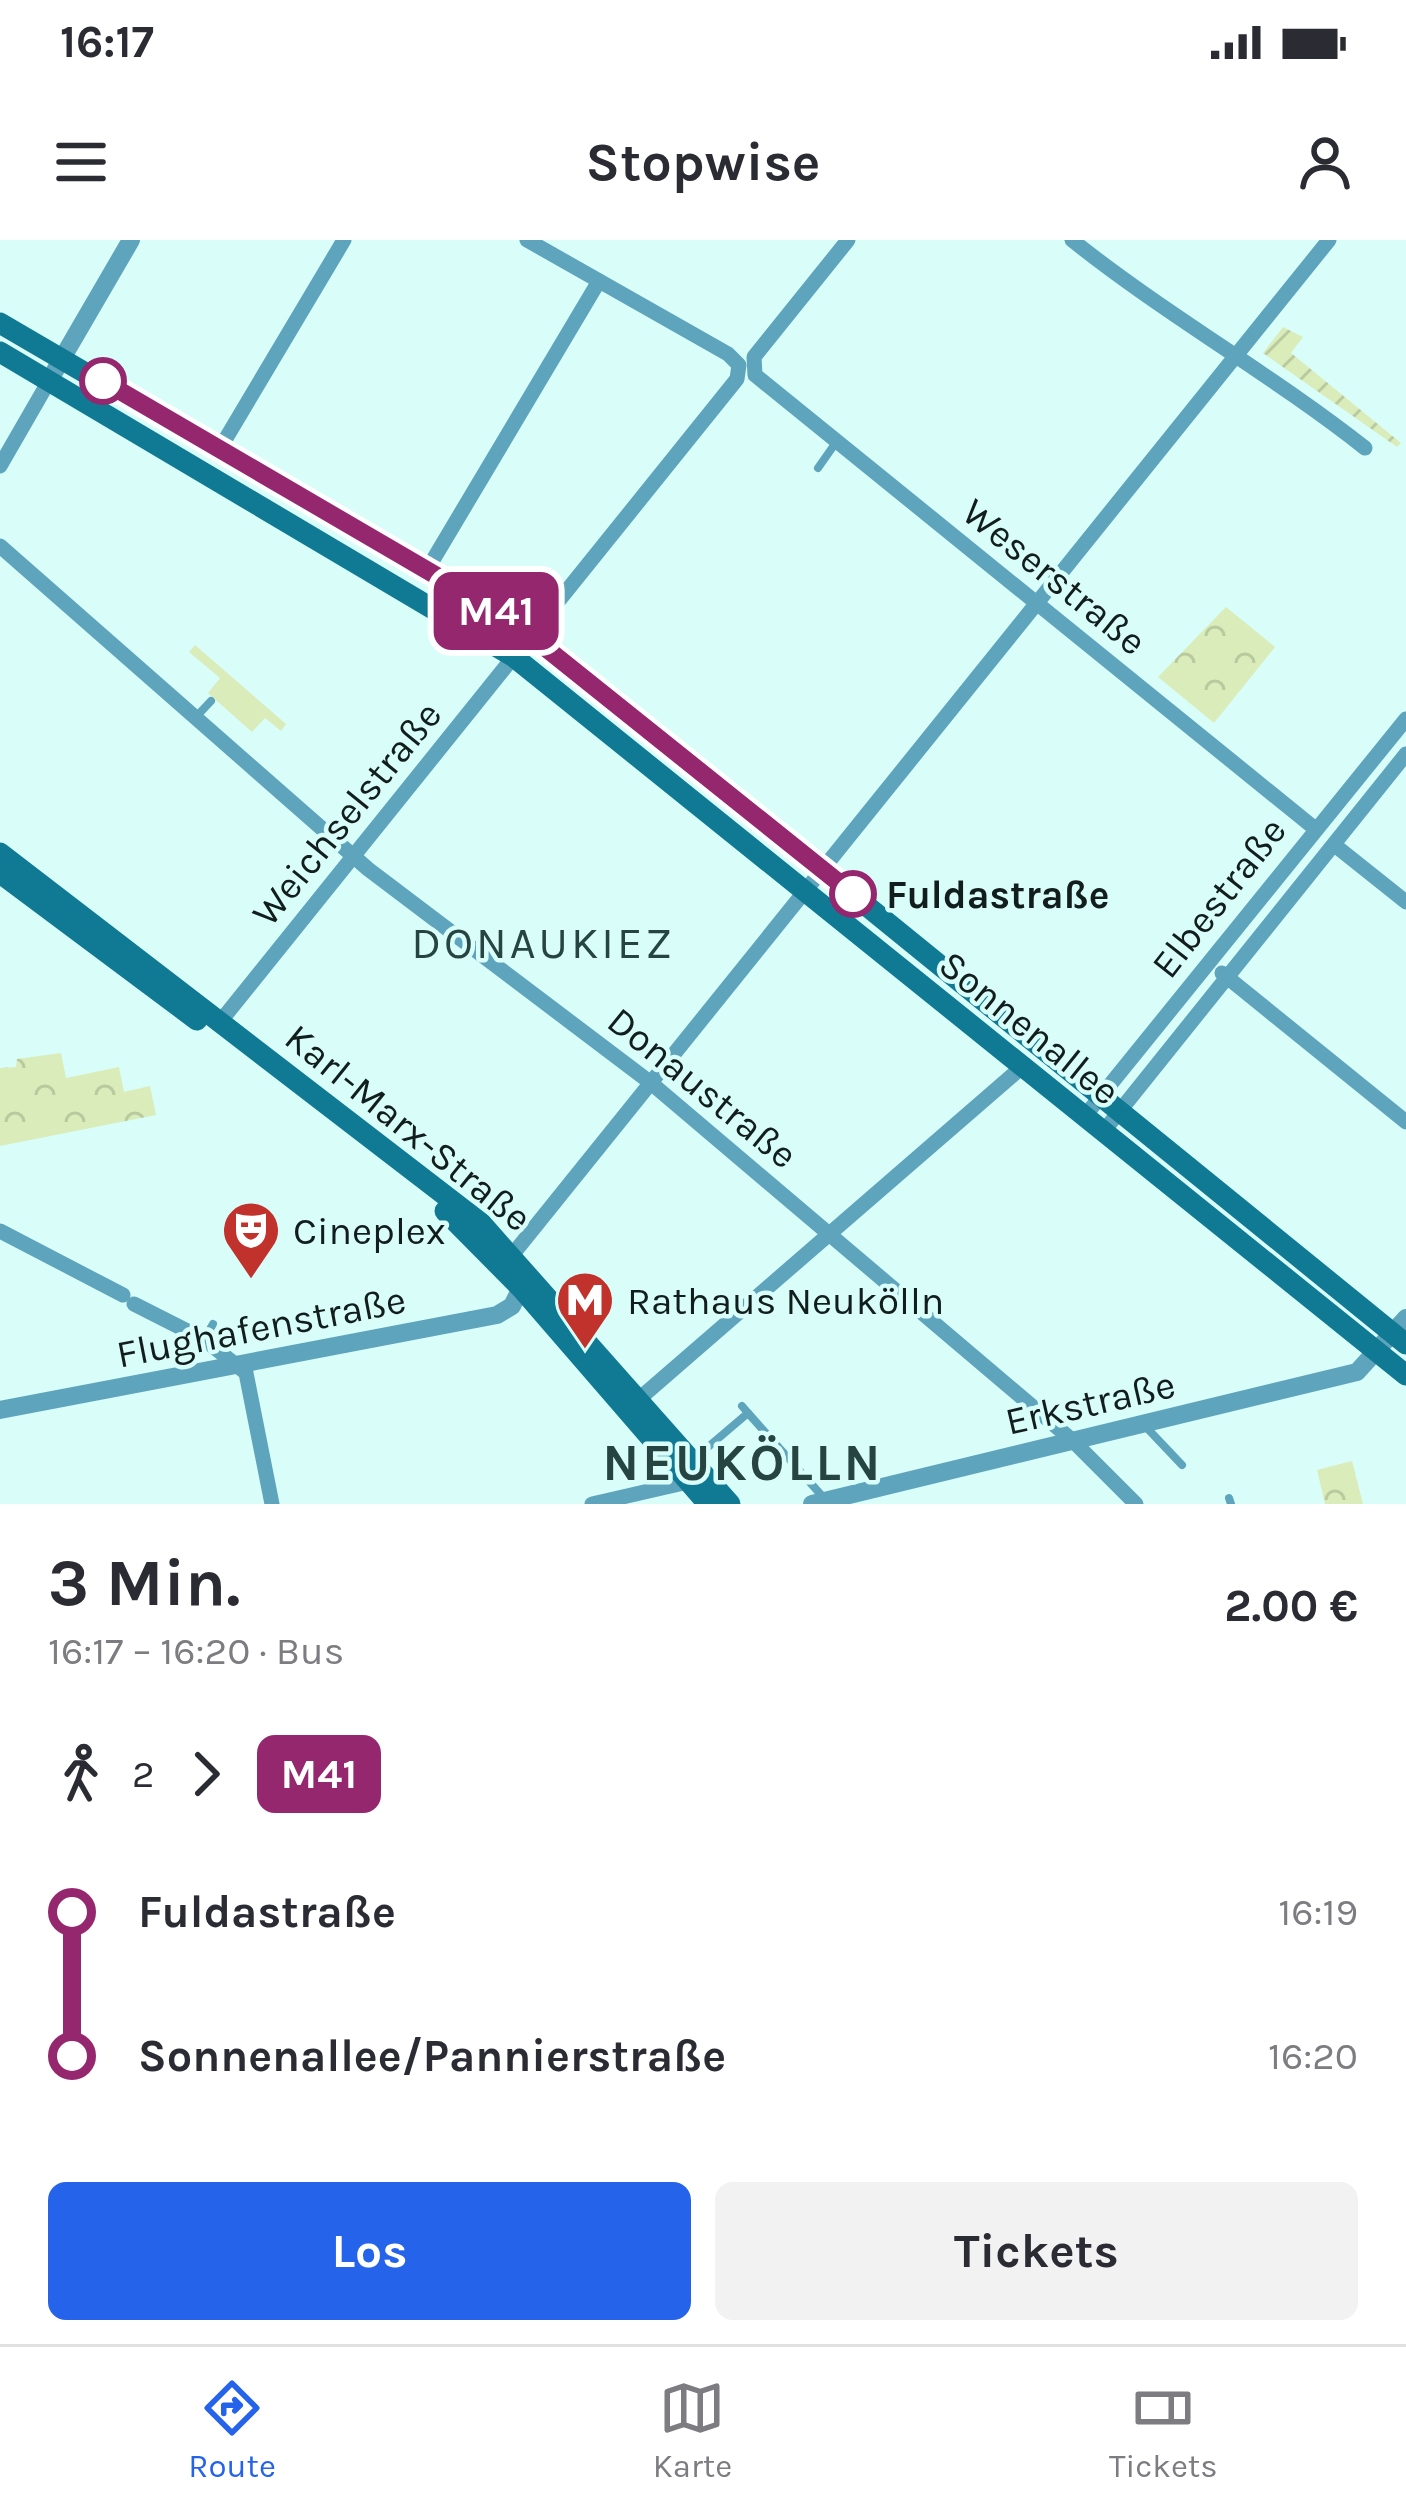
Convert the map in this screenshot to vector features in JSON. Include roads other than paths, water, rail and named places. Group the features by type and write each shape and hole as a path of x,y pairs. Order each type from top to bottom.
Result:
{"main road":[{"name":"Sonnenallee","path":"0,323 532,634 1402,1332"},
{"name":"Sonnenallee","path":"0,352 514,658 1406,1375"},
{"path":"95,409 109,384"},
{"name":"Karl-Marx-Straße","path":"0,853 443,1209 691,1471 730,1504"},
{"name":"Karl-Marx-Straße","path":"0,873 459,1206 513,1254 639,1399 691,1471 708,1504"},
{"path":"513,1254 521,1288 548,1295"}],"street":[{"path":"0,466 131,240"},
{"path":"219,450 344,240"},
{"path":"427,570 599,281 527,240"},
{"name":"Weserstraße","path":"848,240 754,357 755,375 1313,827"},
{"path":"1072,240 1157,307 1365,448"},
{"path":"513,1254 1329,240"},
{"name":"Weichselstraße","path":"217,1027 737,379 737,360 599,281"},
{"name":"Donaustraße","path":"0,546 354,857 651,1083 1072,1440 1136,1504"},
{"name":"Elbestraße","path":"1084,1118 1313,827 1406,719"},
{"name":"Elbestraße","path":"1103,1132 1337,847 1406,754"},
{"path":"1337,847 1406,902"},
{"path":"1210,963 1406,1122"},
{"path":"639,1399 1022,1067"},
{"path":"0,1231 129,1299 155,1306 239,1364 248,1381 272,1504"},
{"name":"Flughafenstraße","path":"0,1410 497,1315 512,1306 521,1288"},
{"path":"1378,1353 1402,1332"},
{"name":"Erkstraße","path":"819,1502 1143,1424 1176,1423 1357,1372 1378,1353"},
{"path":"592,1504 691,1471"}],"lane":[{"path":"818,468 836,441"},
{"path":"194,720 211,700"},
{"path":"205,1340 213,1324"},
{"path":"691,1471 745,1410 819,1502"},
{"path":"1143,1424 1182,1465"}],"place":[{"name":"Fuldastraße","path":"853,894"},
{"name":"Cineplex","path":"251,1281"},
{"name":"Rathaus Neukölln","path":"585,1351"}],"district":[{"name":"DONAUKIEZ","path":"543,942"},
{"name":"NEUKÖLLN","path":"743,1462"}]}
